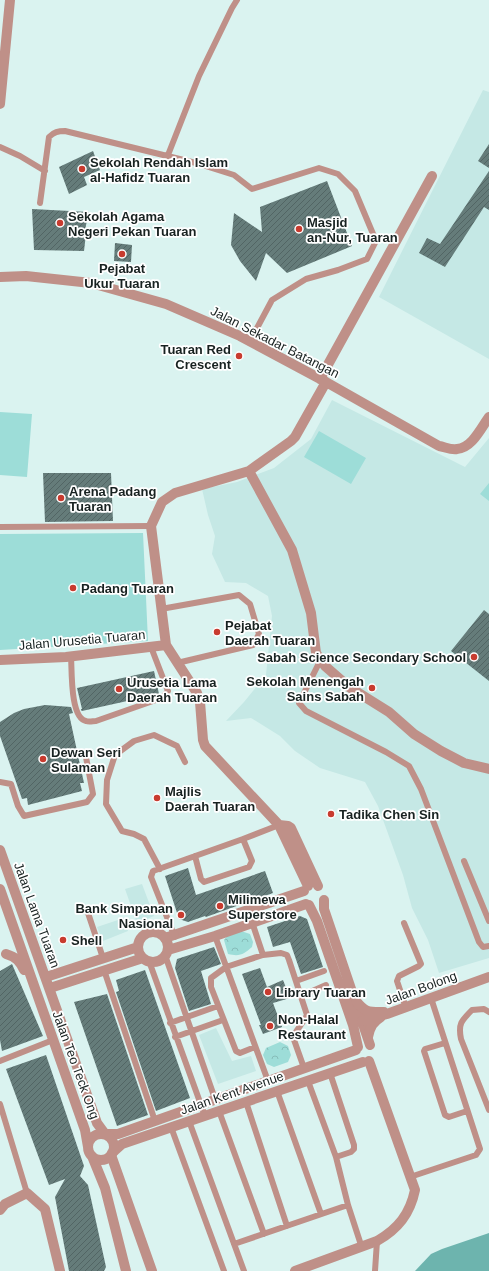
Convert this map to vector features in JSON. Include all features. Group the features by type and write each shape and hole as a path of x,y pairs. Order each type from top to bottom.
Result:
{"street":[{"path":"0,104 10,0"},
{"path":"310,888 279,825 205,746 203,740 200,702 197,693 166,645 151,526 162,502 175,493 248,471 295,437 323,380 432,176"},
{"name":"Jalan Sekadar Batangan","path":"0,277 26,276 91,283 166,304 250,341 323,380 439,446 449,449 458,450 468,446 489,416"},
{"path":"248,471 292,550 311,613 316,653 326,666 349,687 389,712 414,734 464,763 489,769"},
{"name":"Jalan Urusetia Tuaran","path":"0,660 71,656 166,645"},
{"name":"Jalan Lama Tuaran","path":"0,850 50,988"},
{"path":"146,960 139,951 138,947 140,940 147,934 157,933 169,936 310,888 323,890 324,909 356,1001 358,1023 356,1053 358,1059 366,1062 372,1060 374,1054 373,1048 358,1023 318,921 303,897 310,888"},
{"name":"Jalan Lama Tuaran","path":"0,889 35,990"},
{"path":"3,954 14,956 20,962 35,990 50,988 104,970 146,960 158,961 166,953 252,922 308,905 319,905 324,900"},
{"path":"166,953 169,936"},
{"path":"3,954 34,944"},
{"path":"46,977 138,947"},
{"name":"Jalan Bolong","path":"358,1023 487,980"},
{"name":"Jalan Teo Teck Ong","path":"50,988 97,1123 105,1134"},
{"name":"Jalan Teo Teck Ong","path":"35,990 85,1130 90,1152 105,1188"},
{"path":"356,1001 363,1010 391,1013"},
{"path":"369,1041 369,1028 375,1021 391,1013"},
{"path":"357,1049 369,1041"},
{"name":"Jalan Kent Avenue","path":"105,1134 118,1134 357,1049"},
{"path":"295,1271 362,1248 390,1234 398,1226 412,1204 415,1190 366,1062"},
{"name":"Jalan Kent Avenue","path":"110,1156 122,1144 366,1062"},
{"path":"110,1156 98,1160 90,1152 90,1140 94,1136 105,1134 112,1141 114,1147 110,1156 105,1167 105,1188 126,1271"},
{"path":"110,1156 152,1271"},
{"path":"0,1209 5,1204 27,1193 45,1209 60,1271"}],"lane":[{"path":"168,155 199,76 237,0"},
{"path":"40,203 49,137 56,132 65,131 196,163 234,175 252,189 319,168 338,174 355,191 376,241 367,259 338,270 306,279 272,300 250,341"},
{"path":"0,147 20,156 45,171"},
{"path":"0,527 151,526"},
{"path":"161,609 238,595 250,604 259,634 253,645 177,663"},
{"path":"71,656 75,706 83,720 96,720 162,698 168,691 151,647"},
{"path":"321,659 299,704 306,712 386,752 409,766 421,789 479,942 483,947 489,946"},
{"path":"160,869 144,839 134,834 122,831 106,804 107,780 115,755 134,741 154,735 177,746 185,762"},
{"path":"0,782 11,784 18,806 24,816 87,802 93,794 85,752"},
{"path":"169,936 151,877 153,871 279,825"},
{"path":"195,856 201,879 204,882 250,867 252,861 242,839"},
{"path":"464,861 489,921"},
{"path":"87,910 103,958"},
{"path":"252,922 263,955"},
{"path":"404,923 421,964 399,976 397,981 406,1008"},
{"path":"215,936 268,1081"},
{"path":"166,953 215,1099"},
{"path":"255,1047 240,1053 236,1051 211,987 211,978 226,967 263,955 281,953 287,955 307,1014 304,1023 293,1037 304,1068"},
{"path":"146,960 205,1116"},
{"path":"104,970 155,1121"},
{"path":"296,981 324,971"},
{"path":"301,996 326,985"},
{"path":"410,1176 476,1155 480,1149 431,998"},
{"path":"170,1022 218,1006"},
{"path":"489,1012 484,1009 472,1010 462,1021 460,1029 461,1039 489,1110"},
{"path":"175,1037 223,1020"},
{"path":"0,1061 53,1040"},
{"path":"445,1043 424,1051 446,1115 449,1117 467,1111"},
{"path":"330,1073 354,1145 354,1149 351,1152 336,1157"},
{"path":"308,1081 336,1157 348,1205 362,1248"},
{"path":"277,1091 320,1214"},
{"path":"246,1102 287,1226"},
{"path":"0,1104 27,1193"},
{"path":"220,1111 264,1234"},
{"path":"189,1121 244,1271"},
{"path":"171,1127 224,1271"},
{"path":"234,1244 348,1205"},
{"path":"375,1271 377,1241"}],"shaded area":[{"path":"483,90 489,92 489,359 379,297"},
{"name":"Sekolah Menengah Sains Sabah","path":"332,400 465,467 489,438 489,958 439,973 428,940 412,908 403,875 378,806 365,782 320,768 295,751 280,736 251,718 226,721 266,675 272,616 268,596 246,583 225,582 212,554 215,536 202,489 237,482 274,468 311,439"},
{"path":"142,884 154,916 137,923 125,889"},
{"path":"124,918 128,931 103,941 97,927"},
{"path":"216,1028 232,1061 251,1056 256,1071 218,1084 199,1035"},
{"path":"489,1233 489,1271 415,1271 431,1254"}],"green space":[{"path":"0,412 32,414 27,477 0,475"},
{"path":"319,431 366,458 351,484 304,457"},
{"path":"489,483 489,501 480,494"},
{"name":"Padang Tuaran","path":"143,533 148,641 0,650 0,534"},
{"path":"241,931 250,934 253,942 252,947 242,954 228,954 224,940 228,935"},
{"path":"280,1042 288,1046 291,1055 288,1062 274,1067 267,1064 263,1055 266,1048"}],"building":[{"path":"489,144 489,168 478,161"},
{"path":"93,151 100,170 84,177 87,185 69,194 59,167"},
{"path":"489,171 489,210 484,207 445,267 419,253 427,238 440,244"},
{"path":"327,181 352,246 287,273 266,253 256,281 240,261 231,245 234,213 262,232 260,207"},
{"path":"32,209 89,212 84,234 86,234 84,251 34,250"},
{"path":"115,243 132,245 131,262 114,261"},
{"path":"43,473 111,473 113,521 45,522"},
{"path":"484,610 489,614 489,681 451,651"},
{"path":"154,671 159,694 81,710 77,688"},
{"name":"Dewan Seri Sulaman","path":"45,705 71,707 73,713 69,714 84,783 80,783 82,791 28,805 27,798 22,799 0,736 0,722 14,713 24,709"},
{"path":"188,868 196,895 265,871 273,893 188,922 179,919 165,876"},
{"path":"300,916 307,919 323,967 301,974 290,942 273,947 267,927"},
{"path":"214,947 221,964 201,971 211,1004 189,1011 175,968 177,959"},
{"path":"12,964 43,1036 2,1051 0,1040 0,971"},
{"name":"Library Tuaran","path":"260,968 267,987 283,980 290,998 273,1003 282,1027 263,1034 242,974"},
{"path":"145,970 190,1098 156,1111 116,992 119,991 116,980"},
{"path":"107,994 148,1115 117,1126 74,1002"},
{"path":"46,1055 84,1166 80,1176 88,1185 106,1267 104,1271 69,1271 55,1197 65,1179 49,1185 6,1069"}],"place":[{"name":"Sekolah Rendah Islam al-Hafidz Tuaran","path":"82,169"},
{"name":"Sekolah Agama Negeri Pekan Tuaran","path":"60,223"},
{"name":"Masjid an-Nur, Tuaran","path":"299,229"},
{"name":"Pejabat Ukur Tuaran","path":"122,254"},
{"name":"Tuaran Red Crescent","path":"239,356"},
{"name":"Arena Padang Tuaran","path":"61,498"},
{"name":"Padang Tuaran","path":"73,588"},
{"name":"Pejabat Daerah Tuaran","path":"217,632"},
{"name":"Sabah Science Secondary School","path":"474,657"},
{"name":"Sekolah Menengah Sains Sabah","path":"372,688"},
{"name":"Urusetia Lama Daerah Tuaran","path":"119,689"},
{"name":"Dewan Seri Sulaman","path":"43,759"},
{"name":"Majlis Daerah Tuaran","path":"157,798"},
{"name":"Tadika Chen Sin","path":"331,814"},
{"name":"Milimewa Superstore","path":"220,906"},
{"name":"Bank Simpanan Nasional","path":"181,915"},
{"name":"Shell","path":"63,940"},
{"name":"Library Tuaran","path":"268,992"},
{"name":"Non-Halal Restaurant","path":"270,1026"}]}
